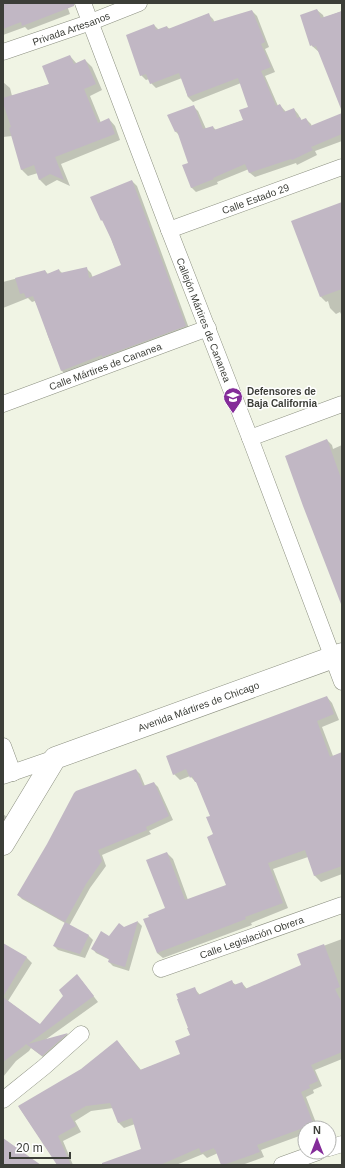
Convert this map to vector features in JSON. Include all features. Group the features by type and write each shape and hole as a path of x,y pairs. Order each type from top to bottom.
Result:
{"street":[{"name":"Callejón Mártires de Cananea","path":"83,3 250,438 338,656 342,682"},
{"name":"Privada Artesanos","path":"3,52 91,22 140,3"},
{"name":"Calle Estado 29","path":"169,230 342,167"},
{"name":"Calle Mártires de Cananea","path":"3,404 208,328"},
{"path":"250,438 342,404"},
{"name":"Avenida Mártires de Chicago","path":"8,774 338,656"},
{"path":"3,746 8,774"},
{"path":"3,844 55,758"},
{"name":"Calle Legislación Obrera","path":"161,970 342,905"},
{"path":"3,1100 44,1067 81,1034"},
{"path":"282,1165 297,1160"}],"building":[{"path":"3,3 74,3 74,6 22,26 21,22 3,29"},
{"path":"317,9 321,18 342,11 342,109 316,46 310,46 300,15"},
{"path":"252,10 265,42 261,44 271,67 261,71 276,106 280,104 284,112 294,108 297,118 300,117 301,120 306,118 310,126 342,113 342,134 311,147 313,150 292,160 291,159 249,173 245,164 191,188 182,165 188,163 177,131 175,132 167,115 194,105 203,129 213,126 214,130 243,120 239,110 248,107 238,78 188,97 179,73 150,84 146,74 140,76 126,35 154,24 156,30 167,26 168,29 209,13 212,22"},
{"path":"70,55 74,64 85,59 96,84 84,89 98,123 109,118 115,134 55,157 64,180 50,174 39,180 34,165 21,170 9,128 11,127 3,103 3,98 49,84 42,66"},
{"path":"132,180 186,326 61,371 33,296 26,298 24,293 20,294 15,278 45,270 47,274 59,269 60,273 87,267 89,278 121,265 111,239 90,197"},
{"path":"342,202 342,289 320,297 291,221"},
{"path":"327,439 342,481 341,604 285,456"},
{"path":"327,696 334,714 317,721 330,757 342,752 342,866 314,876 305,850 268,863 283,903 245,917 246,919 157,953 143,919 149,917 148,915 165,908 146,860 167,852 185,900 226,885 207,837 213,834 206,817 210,816 196,782 192,776 190,778 186,769 173,775 166,756"},
{"path":"136,769 143,786 154,782 169,816 146,827 147,830 98,850 102,861 86,884 65,922 17,895 47,844 74,793"},
{"path":"138,921 125,967 108,962 109,959 91,949 101,931 109,936 119,923 124,927"},
{"path":"65,922 89,935 80,954 53,946"},
{"path":"3,943 27,957 3,997"},
{"path":"324,944 340,987 335,989 342,1003 342,1052 311,1065 318,1081 309,1085 310,1088 301,1092 312,1120 297,1120 297,1130 257,1145 260,1152 223,1165 221,1165 214,1148 201,1153 199,1148 160,1165 102,1165 102,1163 141,1149 132,1118 118,1123 110,1103 86,1106 70,1115 76,1126 58,1136 71,1165 57,1165 18,1106 81,1069 117,1040 140,1070 180,1054 175,1041 190,1035 176,994 195,987 198,995 232,980 234,985 242,982 245,989 301,965 297,954"},
{"path":"77,974 94,996 28,1044 68,1033 42,1056 26,1044 3,1062 3,997 40,1024 63,996 59,990"},
{"path":"3,1138 41,1165 3,1165"}],"place":[{"name":"Defensores de Baja California","path":"233,414"}]}
